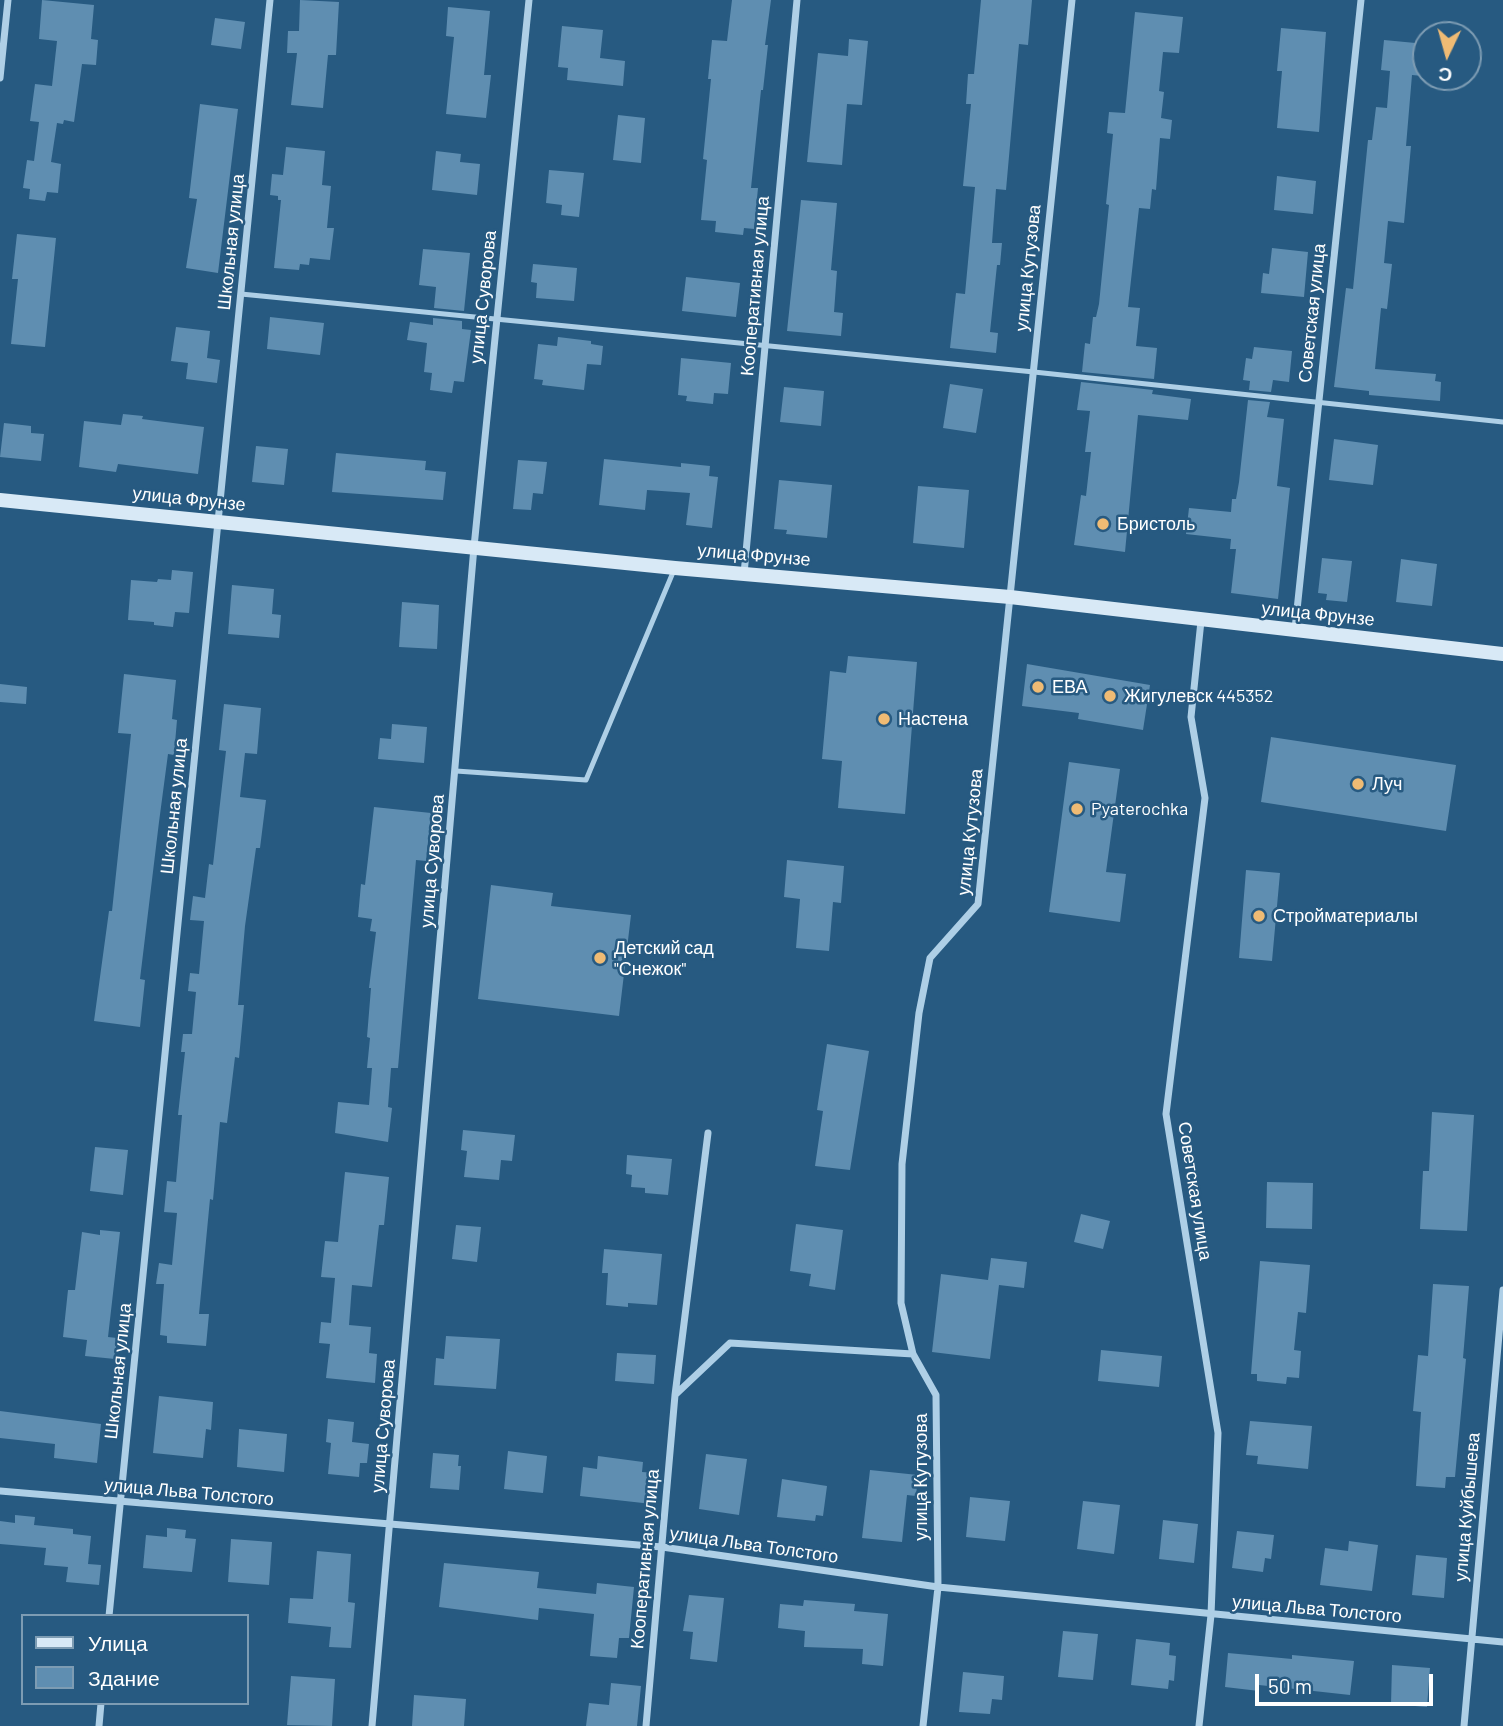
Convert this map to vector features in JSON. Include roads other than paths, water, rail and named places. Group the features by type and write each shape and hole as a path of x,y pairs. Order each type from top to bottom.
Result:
{"street":[{"path":"0,78 8,0"},
{"name":"Школьная улица","path":"109,1614 270,0"},
{"name":"улица Суворова","path":"372,1726 474,547 528,0"},
{"name":"Кооперативная улица","path":"744,574 797,0"},
{"name":"улица Кутузова","path":"923,1726 938,1587 936,1395 913,1354 901,1303 902,1164 919,1013 930,958 978,904 1072,0"},
{"name":"Советская улица","path":"1294,630 1361,0"},
{"name":"улица Фрунзе","path":"0,500 675,568 1010,597 1503,654"},
{"name":"Советская улица","path":"1199,1726 1211,1615 1218,1433 1166,1114 1205,797 1191,717 1201,621"},
{"name":"Кооперативная улица","path":"646,1726 675,1395 708,1133"},
{"name":"улица Куйбышева","path":"1464,1726 1503,1290"},
{"path":"675,1395 730,1343 913,1354"},
{"name":"улица Льва Толстого","path":"0,1491 662,1547 938,1587 1503,1642"},
{"path":"99,1726 101,1705"}],"lane":[{"path":"241,294 1034,372 1503,422"},
{"path":"456,771 586,780 675,568"}],"place":[{"name":"Бристоль","path":"1103,524"},
{"name":"ЕВА","path":"1038,687"},
{"name":"Жигулевск 445352","path":"1110,696"},
{"name":"Настена","path":"884,719"},
{"name":"Луч","path":"1358,784"},
{"name":"Pyaterochka","path":"1077,809"},
{"name":"Стройматериалы","path":"1259,916"},
{"name":"Детский сад \"Снежок\"","path":"600,958"}]}
